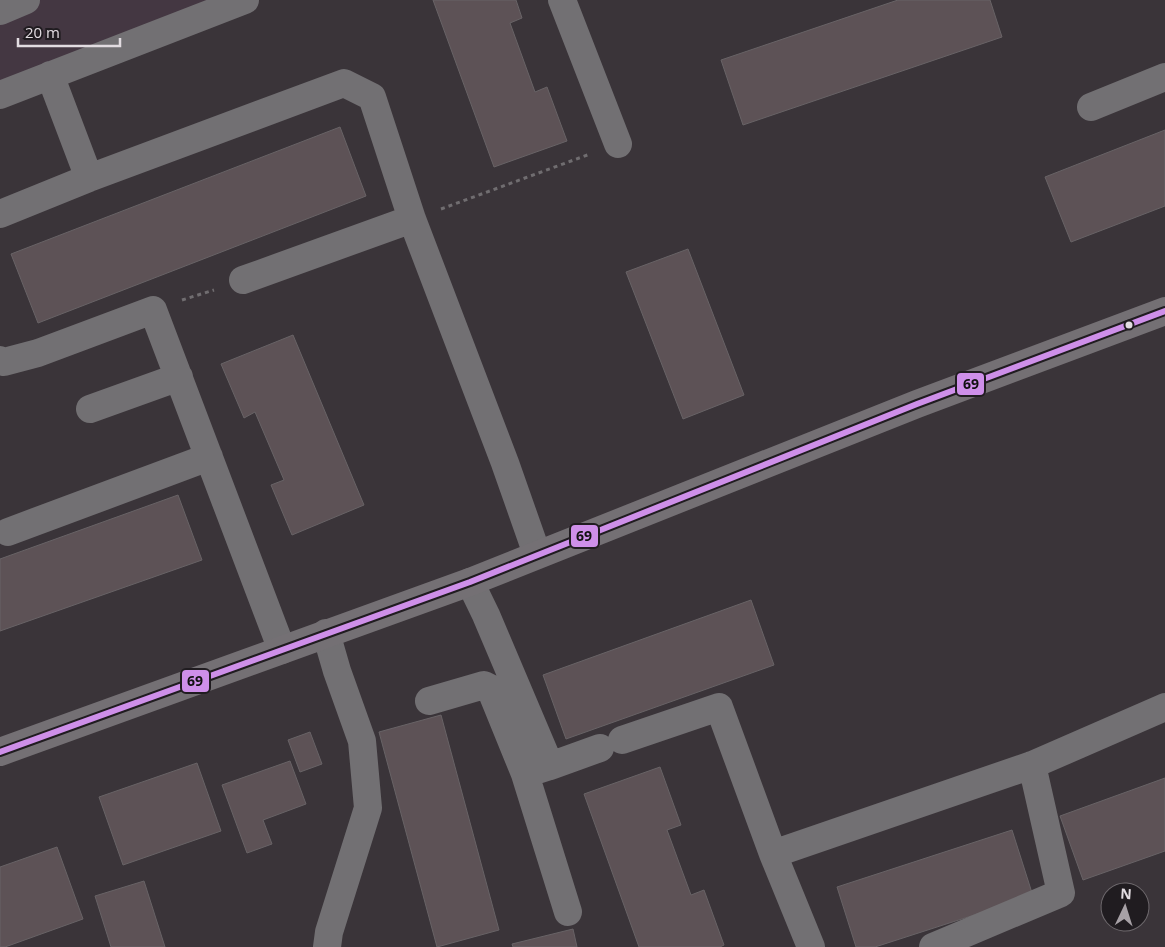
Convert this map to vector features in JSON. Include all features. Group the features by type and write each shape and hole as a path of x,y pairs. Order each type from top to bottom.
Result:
{"main road":[{"path":"0,752 470,582 917,404 1165,312"}],"street":[{"path":"0,10 26,0"},
{"path":"0,95 245,0"},
{"path":"562,0 618,144"},
{"path":"50,75 89,178"},
{"path":"1091,106 1165,77"},
{"path":"0,214 89,178 344,83 372,97 412,219 505,463 537,554"},
{"path":"243,280 412,219"},
{"path":"0,360 4,362 38,353 153,310 282,650"},
{"path":"90,409 179,377"},
{"path":"8,532 210,458"},
{"path":"470,582 486,615 550,766"},
{"path":"326,633 337,671 362,741 368,808 329,932 327,947"},
{"path":"429,701 484,685 490,688 524,774 568,912"},
{"path":"524,774 719,707 773,854 811,947"},
{"path":"773,854 1032,765 1165,707"},
{"path":"933,947 1061,893 1032,765"}],"path":[{"path":"412,219 618,144"},
{"path":"153,310 243,280"}],"shaded area":[{"path":"0,0 209,0 0,84"}],"building":[{"path":"433,0 516,0 522,18 510,23 535,92 547,87 567,141 494,167"},
{"path":"898,0 990,0 1002,37 743,125 721,60"},
{"path":"340,127 366,196 38,323 11,254"},
{"path":"1165,130 1165,206 1071,242 1045,177"},
{"path":"688,249 744,395 683,419 626,272"},
{"path":"293,335 364,505 292,535 271,485 284,480 255,412 244,418 221,364"},
{"path":"178,495 202,560 0,631 0,559"},
{"path":"751,600 774,665 566,739 543,675"},
{"path":"441,715 499,930 437,947 379,732"},
{"path":"310,732 322,764 300,772 288,740"},
{"path":"290,761 306,804 263,820 272,844 247,853 222,785"},
{"path":"197,763 221,831 123,865 99,797"},
{"path":"660,767 681,825 667,830 691,895 704,890 724,945 720,947 639,947 584,794"},
{"path":"1165,778 1165,851 1083,880 1060,816"},
{"path":"1012,830 1033,896 875,947 856,947 837,887"},
{"path":"57,847 83,919 5,947 0,947 0,867"},
{"path":"144,881 165,947 111,947 95,896"},
{"path":"573,929 577,947 513,947 512,944"}],"transit line":[{"name":"69","path":"0,752 470,582 917,404 1165,311"}]}
